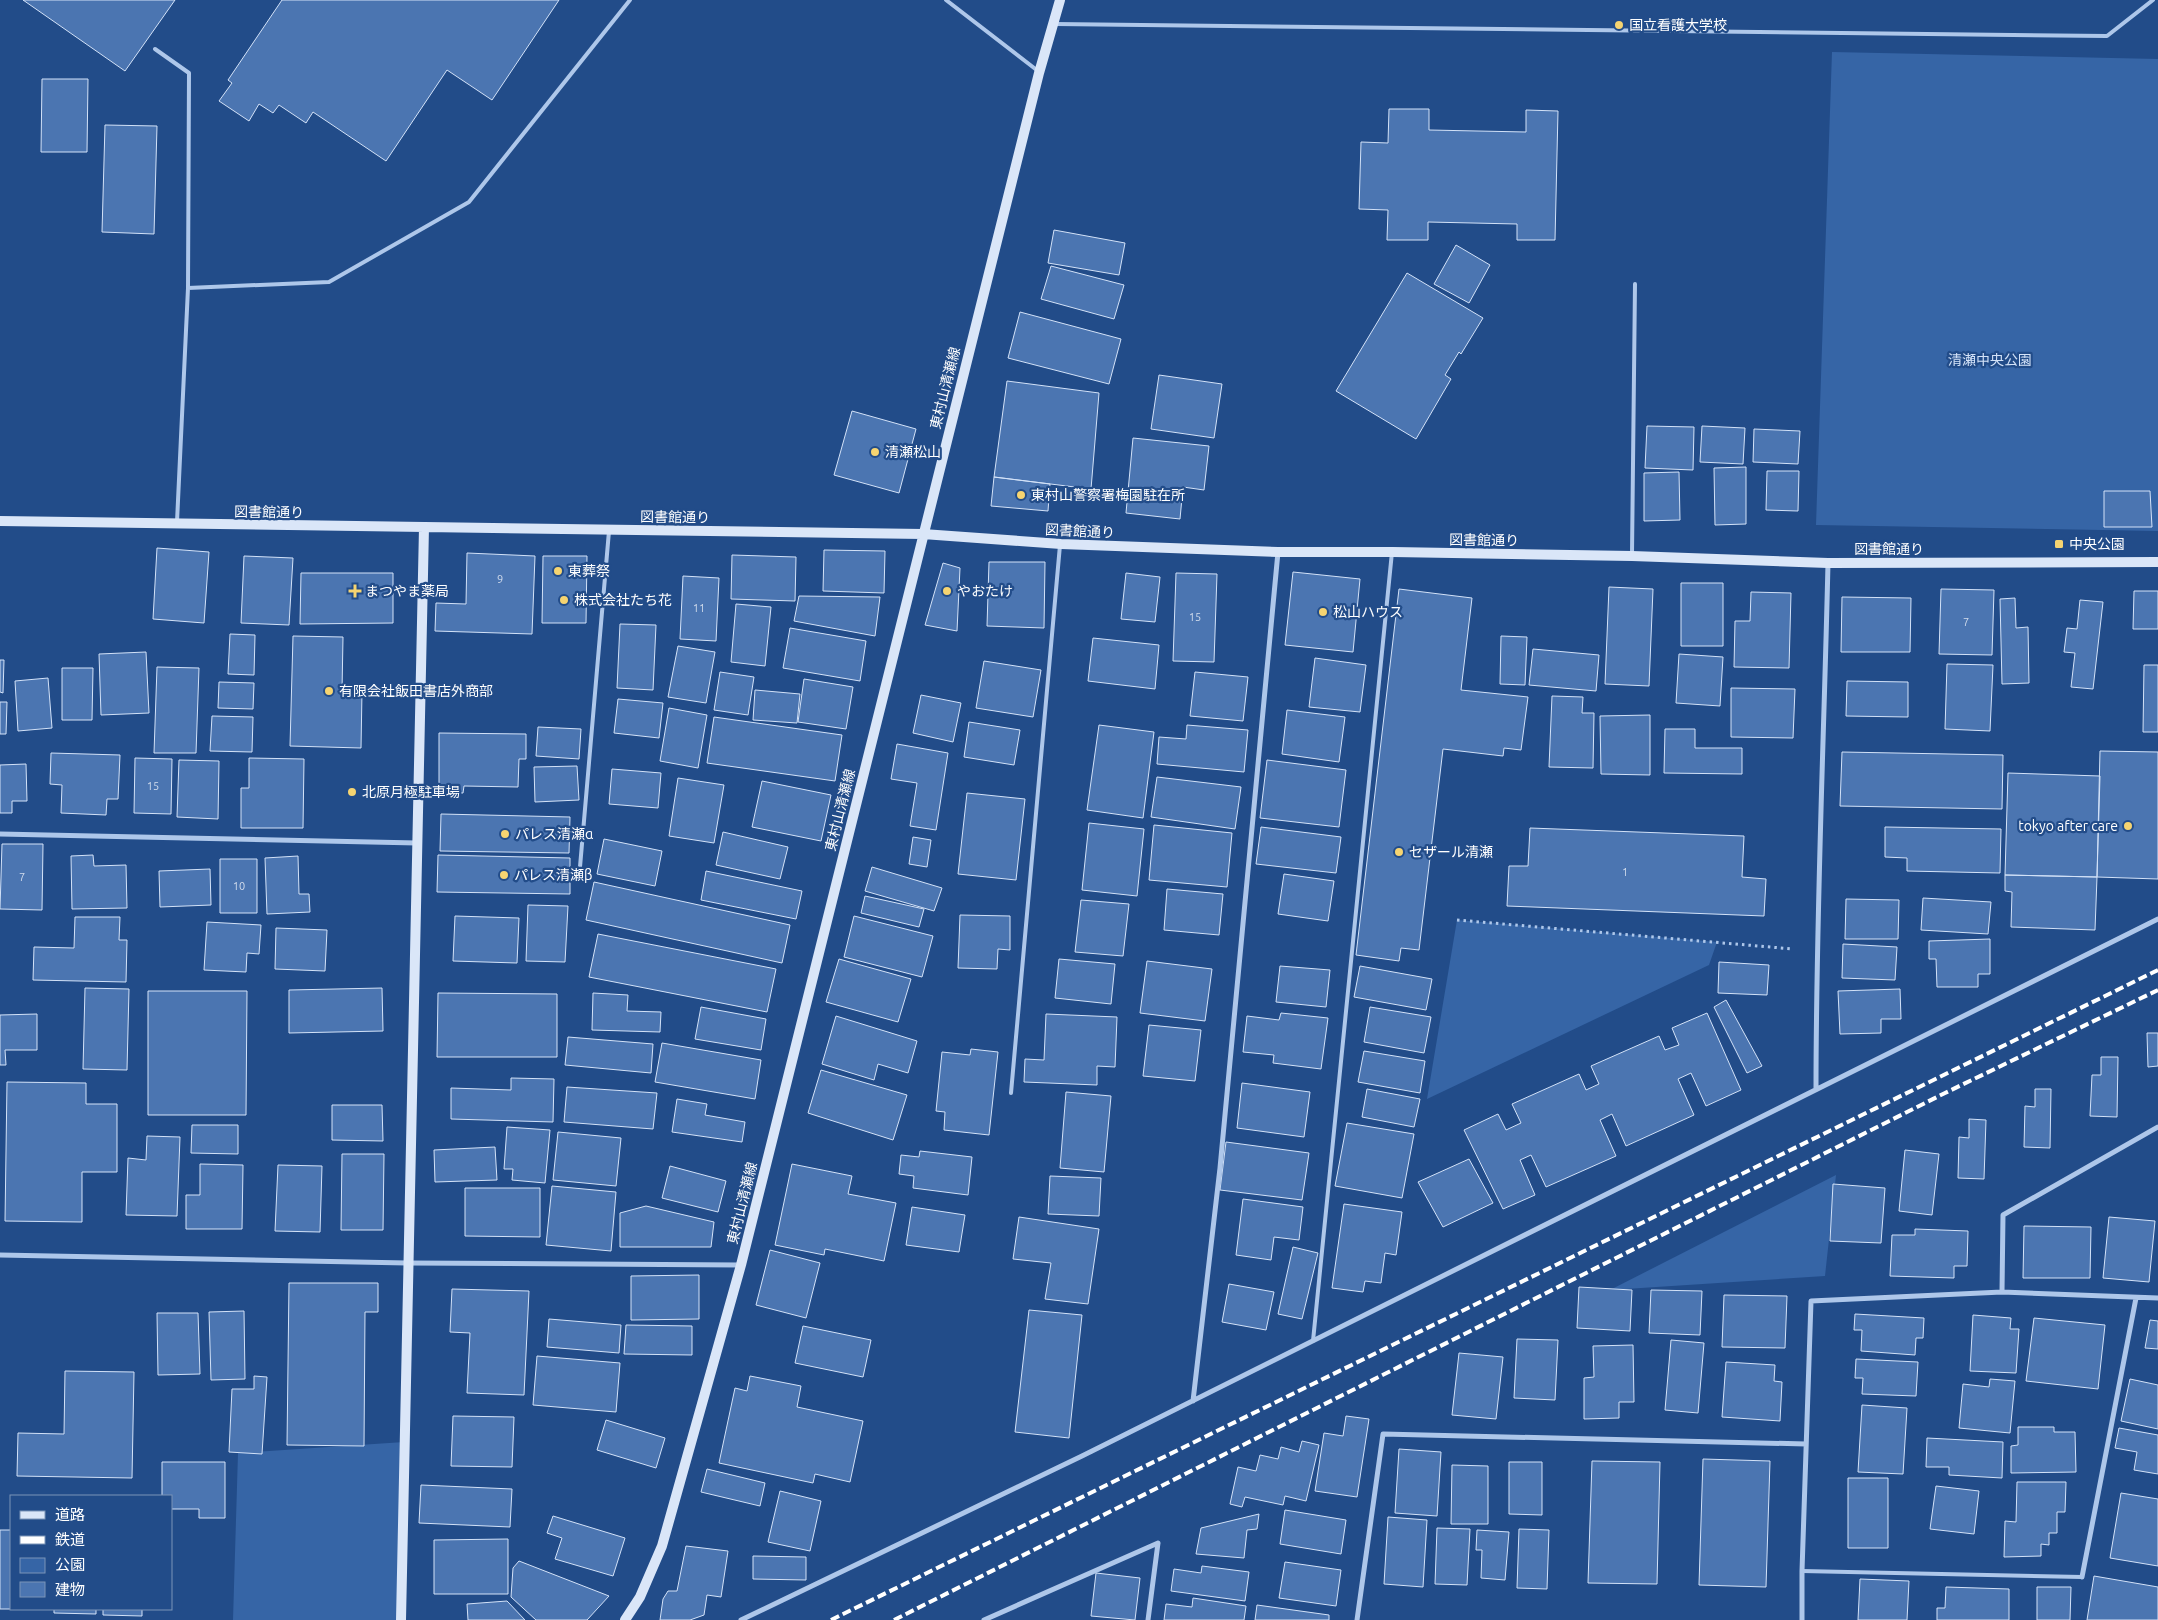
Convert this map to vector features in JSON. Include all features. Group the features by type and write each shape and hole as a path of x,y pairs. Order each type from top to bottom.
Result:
{"street":[{"name":"東村山清瀬線","path":"626,1620 640,1597 662,1546 741,1265 1039,73 1060,0"},
{"name":"図書館通り","path":"0,521 176,525 923,534 1060,544 1278,552 1632,556 1828,563 2158,562"},
{"path":"401,1620 424,527"},
{"path":"1193,1401 1220,1168 1278,552"},
{"path":"1816,1089 1816,951 1823,790 1828,563"},
{"path":"0,834 417,843"},
{"path":"741,1620 1193,1401 2158,919"},
{"path":"2002,1292 2003,1215 2158,1127"},
{"path":"0,1255 408,1263 741,1265"},
{"path":"1802,1620 1811,1301 2002,1292 2158,1298"},
{"path":"2082,1577 2136,1298"},
{"path":"1357,1620 1383,1434 1806,1444"},
{"path":"984,1620 1158,1543 1148,1620"}],"lane":[{"path":"188,288 328,282 469,202 630,0"},
{"path":"946,0 1039,73"},
{"path":"1054,24 2107,36 2153,0"},
{"path":"155,49 189,73 188,288 176,525"},
{"path":"1632,556 1635,284"},
{"path":"580,867 609,529"},
{"path":"1010,1093 1060,544"},
{"path":"1313,1341 1392,552"},
{"path":"1802,1571 2082,1577"}],"path":[{"path":"1456,920 1816,951"}],"green space":[{"name":"清瀬中央公園","path":"1832,52 2158,59 2158,531 1816,525"},
{"path":"1457,920 1717,942 1709,965 1427,1099"},
{"path":"1836,1175 1825,1276 1610,1290"},
{"path":"404,1442 401,1620 233,1620 238,1453"}],"building":[{"path":"23,0 175,0 125,71"},
{"path":"282,0 559,0 492,100 447,70 386,161 313,112 306,123 279,105 273,113 259,104 249,121 219,101 232,83 228,80"},
{"path":"42,79 88,79 87,152 41,152"},
{"path":"1389,109 1429,109 1429,130 1526,132 1526,110 1558,111 1555,240 1517,240 1517,224 1428,222 1428,240 1387,240 1388,210 1359,209 1361,142 1388,143"},
{"path":"105,125 157,126 154,234 102,232"},
{"path":"1054,230 1125,243 1119,275 1048,263"},
{"path":"1456,245 1490,265 1469,303 1434,284"},
{"path":"1051,266 1124,285 1114,319 1041,299"},
{"path":"1407,273 1483,318 1461,354 1459,352 1445,375 1451,379 1416,439 1336,391"},
{"path":"1020,312 1121,339 1109,384 1008,358"},
{"path":"1159,375 1222,384 1214,438 1151,429"},
{"path":"1007,381 1099,393 1091,489 994,477"},
{"name":"清瀬松山","path":"852,411 916,429 899,493 834,475"},
{"path":"1647,426 1694,427 1693,470 1645,468"},
{"path":"1702,426 1745,428 1743,464 1700,462"},
{"path":"1754,429 1800,431 1798,464 1753,462"},
{"path":"1133,438 1209,446 1204,490 1183,487 1180,519 1126,513"},
{"path":"1746,467 1746,524 1715,525 1714,468"},
{"path":"1767,471 1799,471 1798,511 1766,510"},
{"path":"1679,472 1680,520 1644,521 1644,473"},
{"name":"東村山警察署梅園駐在所","path":"994,477 1050,484 1048,511 991,506"},
{"path":"2104,491 2150,491 2152,527 2104,527"},
{"path":"157,548 209,552 204,623 153,619"},
{"path":"824,550 885,551 884,593 823,591"},
{"path":"467,553 535,556 532,634 435,631 436,603 466,604"},
{"path":"732,555 796,557 795,601 731,599"},
{"path":"244,556 293,558 289,625 241,623"},
{"path":"543,556 587,556 586,623 542,623"},
{"path":"989,562 1045,562 1044,628 987,626"},
{"path":"943,563 960,568 957,631 925,625"},
{"name":"松山ハウス","path":"1293,572 1360,579 1353,652 1285,645"},
{"path":"301,573 393,573 393,623 300,624"},
{"path":"1126,573 1160,577 1155,622 1121,619"},
{"path":"1176,573 1217,574 1214,662 1173,661"},
{"path":"683,576 719,578 716,641 680,639"},
{"path":"1681,583 1723,583 1723,646 1681,646"},
{"path":"1609,587 1653,589 1649,686 1605,684"},
{"name":"セザール清瀬","path":"1399,589 1472,598 1461,690 1528,697 1521,750 1504,748 1503,756 1443,749 1419,950 1401,948 1399,961 1356,955"},
{"path":"1941,589 1994,590 1992,655 1939,654"},
{"path":"2134,591 2158,591 2158,629 2133,629"},
{"path":"1751,592 1791,593 1789,668 1734,667 1735,621 1750,621"},
{"path":"799,596 880,597 875,636 794,621"},
{"path":"1842,597 1911,598 1910,652 1841,652"},
{"path":"2015,598 2016,628 2028,627 2029,683 2002,684 2000,599"},
{"path":"2080,600 2103,602 2093,689 2071,687 2075,653 2064,652 2067,628 2077,629"},
{"path":"736,604 771,607 765,666 731,662"},
{"path":"620,624 656,625 653,690 617,688"},
{"path":"790,628 866,641 860,681 783,668"},
{"path":"230,634 255,635 254,675 228,674"},
{"path":"293,636 343,637 342,691 362,691 361,748 290,746"},
{"path":"1501,636 1527,637 1525,685 1500,684"},
{"path":"1093,638 1159,645 1155,689 1088,681"},
{"path":"678,646 715,652 706,703 668,697"},
{"path":"1533,649 1599,655 1596,691 1529,685"},
{"path":"146,652 149,713 101,715 99,654"},
{"path":"1679,654 1723,657 1720,706 1676,703"},
{"path":"1315,658 1366,665 1360,712 1309,707"},
{"path":"0,660 4,660 3,693 0,692"},
{"path":"984,661 1041,670 1033,717 976,708"},
{"path":"1947,664 1993,665 1990,731 1945,729"},
{"path":"2144,665 2158,665 2158,732 2143,732"},
{"path":"157,667 199,668 196,753 154,753"},
{"path":"62,668 93,668 92,720 62,720"},
{"path":"720,672 754,677 748,715 714,710"},
{"path":"1195,672 1248,677 1243,721 1190,716"},
{"path":"48,678 52,728 18,731 15,681"},
{"path":"804,679 853,687 846,729 798,722"},
{"path":"1847,681 1908,682 1908,717 1846,716"},
{"path":"219,682 254,683 253,709 218,708"},
{"path":"1731,688 1795,689 1793,738 1731,737"},
{"path":"755,690 800,694 797,723 753,720"},
{"path":"921,695 961,703 953,742 913,733"},
{"path":"1552,696 1583,697 1582,713 1594,713 1593,768 1549,767"},
{"path":"618,699 663,703 659,738 614,733"},
{"path":"0,702 7,702 6,734 0,734"},
{"path":"669,708 707,715 698,768 660,761"},
{"path":"1287,710 1345,717 1339,762 1282,754"},
{"path":"1650,715 1650,775 1601,774 1600,716"},
{"path":"212,716 253,717 252,752 210,751"},
{"path":"714,717 842,735 835,781 707,763"},
{"path":"969,722 1020,730 1014,765 964,757"},
{"path":"1099,725 1154,732 1143,818 1087,810"},
{"path":"1187,725 1248,730 1244,772 1157,764 1159,737 1186,739"},
{"path":"538,727 581,729 579,759 536,756"},
{"path":"1665,729 1695,729 1695,748 1742,748 1742,774 1664,773"},
{"path":"439,733 526,734 526,759 519,759 518,787 464,786 463,793 439,793"},
{"path":"897,744 948,753 936,830 910,826 917,783 891,779"},
{"name":"tokyo after care","path":"2100,751 2158,752 2158,879 2097,877"},
{"path":"1842,752 2003,755 2002,809 1840,806"},
{"path":"51,753 120,755 118,799 107,799 106,815 61,813 62,785 50,784"},
{"path":"135,758 172,759 171,814 134,813"},
{"path":"249,758 304,759 303,828 241,828 241,788 249,788"},
{"path":"179,760 219,761 218,819 177,817"},
{"path":"1267,760 1346,770 1339,827 1260,818"},
{"path":"26,764 27,801 12,801 12,813 0,813 0,765"},
{"path":"577,766 579,800 535,802 534,767"},
{"path":"612,769 661,773 658,808 609,804"},
{"path":"2008,773 2100,776 2097,877 2005,875"},
{"path":"1157,777 1241,787 1235,829 1151,817"},
{"path":"678,778 724,785 714,843 669,836"},
{"path":"762,781 831,795 821,841 752,827"},
{"path":"967,793 1025,799 1016,880 958,874"},
{"name":"パレス清瀬α","path":"441,814 570,817 569,853 440,851"},
{"path":"1089,823 1144,829 1137,896 1082,890"},
{"path":"1154,825 1232,833 1227,887 1149,880"},
{"path":"1261,827 1341,837 1336,873 1256,864"},
{"path":"1885,827 2001,829 2000,873 1907,871 1907,858 1885,857"},
{"path":"1530,828 1744,836 1742,877 1766,879 1764,916 1507,906 1509,866 1528,866"},
{"path":"723,832 788,847 780,879 716,865"},
{"path":"913,837 931,840 927,867 909,864"},
{"path":"604,839 662,851 655,886 597,874"},
{"path":"2,844 43,844 42,910 0,909"},
{"path":"93,855 94,866 126,865 127,908 72,909 71,856"},
{"name":"パレス清瀬β","path":"438,855 570,858 570,894 437,892"},
{"path":"298,856 299,894 309,894 310,912 267,914 265,858"},
{"path":"220,859 257,859 257,913 220,913"},
{"path":"872,867 942,888 934,911 865,891"},
{"path":"210,869 211,905 160,907 159,871"},
{"path":"706,871 802,891 796,919 701,900"},
{"path":"1284,874 1334,881 1328,921 1278,914"},
{"path":"2005,875 2097,877 2095,930 2011,927 2012,892 2005,891"},
{"path":"594,882 790,925 782,963 586,920"},
{"path":"1167,889 1223,894 1219,935 1164,930"},
{"path":"865,896 924,909 919,927 861,913"},
{"path":"1923,898 1991,902 1988,934 1921,930"},
{"path":"1846,899 1899,900 1898,939 1845,939"},
{"path":"1081,900 1129,904 1123,956 1075,952"},
{"path":"528,905 568,906 565,962 526,961"},
{"path":"960,915 1010,916 1010,950 998,949 997,969 958,968"},
{"path":"455,916 519,918 517,963 453,961"},
{"path":"854,916 933,936 922,977 844,957"},
{"path":"75,917 120,917 119,940 127,940 126,982 33,980 34,947 74,948"},
{"path":"207,922 261,925 259,954 247,953 246,972 204,970"},
{"path":"276,928 327,930 325,971 275,969"},
{"path":"598,934 776,969 767,1012 589,977"},
{"path":"1990,939 1990,974 1978,974 1978,987 1937,987 1936,959 1929,959 1929,941"},
{"path":"1843,944 1897,947 1895,980 1842,978"},
{"path":"839,959 911,979 898,1022 826,1002"},
{"path":"1059,959 1115,964 1111,1004 1055,998"},
{"path":"1147,961 1212,969 1205,1021 1140,1013"},
{"path":"1719,962 1769,965 1767,995 1718,993"},
{"path":"1280,966 1330,970 1326,1007 1276,1002"},
{"path":"1360,966 1432,979 1426,1010 1354,997"},
{"path":"85,988 129,989 127,1070 83,1069"},
{"path":"382,988 383,1031 289,1033 289,990"},
{"path":"1900,989 1901,1019 1881,1019 1881,1033 1840,1034 1838,991"},
{"path":"148,991 247,991 246,1115 148,1115"},
{"path":"438,993 557,994 557,1057 437,1057"},
{"path":"593,993 628,995 627,1011 661,1012 660,1032 592,1030"},
{"path":"1726,1000 1762,1066 1747,1073 1714,1007"},
{"path":"701,1007 766,1019 761,1050 695,1039"},
{"path":"1370,1007 1431,1017 1424,1053 1364,1042"},
{"path":"1281,1013 1328,1018 1321,1069 1273,1063 1274,1055 1243,1052 1247,1016 1279,1020"},
{"path":"1707,1013 1741,1090 1706,1106 1691,1073 1678,1079 1694,1115 1626,1146 1612,1114 1600,1120 1616,1156 1546,1187 1531,1155 1520,1160 1535,1195 1503,1209 1464,1130 1498,1114 1506,1130 1521,1123 1512,1104 1579,1074 1586,1090 1599,1084 1591,1066 1659,1036 1665,1050 1679,1045 1672,1028"},
{"path":"37,1014 37,1050 5,1050 6,1065 0,1065 0,1015"},
{"path":"1046,1014 1117,1017 1115,1067 1097,1066 1097,1085 1024,1082 1025,1059 1044,1060"},
{"path":"836,1016 917,1041 908,1073 878,1064 874,1080 822,1064"},
{"path":"1149,1025 1201,1030 1195,1081 1143,1076"},
{"path":"2147,1033 2158,1033 2158,1066 2148,1067"},
{"path":"568,1037 653,1044 651,1073 565,1065"},
{"path":"662,1043 761,1060 755,1099 655,1082"},
{"path":"971,1049 998,1052 989,1135 944,1130 945,1112 936,1111 942,1052 970,1055"},
{"path":"1364,1051 1425,1061 1420,1093 1358,1082"},
{"path":"2101,1057 2118,1057 2117,1117 2090,1116 2092,1075 2101,1075"},
{"path":"821,1070 907,1095 893,1140 808,1113"},
{"path":"511,1078 554,1079 553,1122 451,1119 451,1088 511,1090"},
{"path":"7,1082 86,1083 86,1104 117,1104 117,1172 82,1172 82,1222 5,1221"},
{"path":"1242,1083 1310,1092 1304,1137 1237,1128"},
{"path":"567,1087 657,1093 653,1129 564,1122"},
{"path":"1367,1089 1420,1099 1414,1127 1362,1117"},
{"path":"2035,1089 2051,1089 2050,1148 2024,1147 2025,1106 2035,1107"},
{"path":"1066,1092 1111,1096 1104,1172 1060,1168"},
{"path":"677,1099 707,1104 705,1115 745,1122 742,1142 672,1132"},
{"path":"332,1105 382,1105 383,1141 332,1140"},
{"path":"1969,1119 1986,1120 1984,1179 1958,1178 1959,1137 1969,1138"},
{"path":"1347,1123 1414,1134 1402,1198 1335,1186"},
{"path":"192,1125 238,1125 238,1154 191,1153"},
{"path":"507,1127 550,1130 545,1183 512,1180 513,1169 504,1169"},
{"path":"558,1132 621,1138 616,1186 553,1180"},
{"path":"147,1136 180,1137 177,1216 126,1215 128,1158 146,1160"},
{"path":"1226,1142 1309,1153 1302,1200 1220,1190"},
{"path":"495,1147 497,1180 435,1182 434,1150"},
{"path":"1905,1150 1939,1154 1932,1215 1899,1211"},
{"path":"920,1151 972,1157 968,1195 913,1188 914,1176 899,1174 901,1155 919,1157"},
{"path":"342,1154 384,1154 383,1230 341,1230"},
{"path":"1469,1159 1493,1203 1443,1227 1418,1182"},
{"path":"200,1164 243,1165 242,1229 186,1229 186,1195 200,1195"},
{"path":"792,1164 852,1176 848,1194 896,1203 884,1261 825,1249 824,1255 775,1245"},
{"path":"278,1165 322,1166 320,1232 275,1231"},
{"path":"670,1166 726,1181 718,1212 662,1198"},
{"path":"1050,1176 1101,1178 1099,1216 1048,1214"},
{"path":"1833,1184 1885,1188 1881,1243 1830,1241"},
{"path":"552,1186 616,1192 611,1251 546,1245"},
{"path":"465,1188 540,1188 540,1237 465,1236"},
{"path":"1243,1199 1303,1207 1299,1240 1274,1237 1271,1260 1236,1255"},
{"path":"1344,1204 1402,1212 1396,1255 1385,1253 1381,1283 1365,1281 1363,1292 1332,1288"},
{"path":"646,1206 714,1222 711,1247 620,1247 620,1213"},
{"path":"912,1207 965,1215 959,1252 906,1245"},
{"path":"1019,1217 1099,1229 1088,1304 1045,1299 1051,1263 1013,1259"},
{"path":"2109,1217 2155,1221 2149,1282 2103,1278"},
{"path":"2024,1226 2091,1227 2090,1278 2023,1278"},
{"path":"1915,1229 1968,1231 1967,1266 1954,1266 1954,1278 1890,1276 1892,1235 1915,1235"},
{"path":"1293,1247 1318,1253 1302,1319 1278,1314"},
{"path":"770,1250 820,1263 806,1318 756,1305"},
{"path":"699,1275 699,1319 631,1320 631,1276"},
{"path":"289,1283 378,1283 378,1312 365,1312 364,1446 287,1445"},
{"path":"1229,1284 1274,1292 1266,1330 1222,1322"},
{"path":"1579,1287 1632,1290 1630,1331 1577,1328"},
{"path":"452,1289 529,1291 524,1395 467,1393 470,1333 450,1332"},
{"path":"1651,1290 1702,1291 1700,1335 1649,1333"},
{"path":"1724,1295 1787,1296 1785,1348 1722,1347"},
{"path":"1029,1310 1082,1315 1069,1438 1015,1432"},
{"path":"244,1311 245,1379 211,1380 209,1312"},
{"path":"157,1313 198,1313 200,1374 158,1375"},
{"path":"1855,1314 1924,1318 1923,1338 1916,1338 1915,1355 1861,1351 1862,1330 1854,1330"},
{"path":"1973,1315 2011,1318 2010,1329 2019,1329 2016,1373 1970,1371"},
{"path":"2034,1318 2105,1325 2098,1389 2026,1381"},
{"path":"549,1319 621,1325 619,1353 547,1347"},
{"path":"2150,1320 2158,1321 2158,1349 2145,1348"},
{"path":"626,1325 692,1326 692,1355 624,1354"},
{"path":"803,1326 871,1340 863,1377 795,1363"},
{"path":"1517,1339 1558,1340 1555,1400 1514,1398"},
{"path":"1671,1340 1704,1343 1698,1413 1665,1410"},
{"path":"1633,1345 1634,1402 1619,1402 1619,1418 1584,1419 1584,1378 1594,1377 1593,1346"},
{"path":"1459,1353 1503,1357 1496,1419 1452,1415"},
{"path":"537,1356 620,1363 616,1412 533,1405"},
{"path":"1856,1359 1918,1362 1916,1396 1862,1394 1863,1378 1855,1378"},
{"path":"1726,1362 1775,1365 1774,1381 1782,1382 1780,1421 1722,1417"},
{"path":"65,1371 134,1372 132,1478 17,1476 18,1433 64,1434"},
{"path":"254,1376 267,1377 262,1454 229,1452 232,1389 254,1389"},
{"path":"750,1376 801,1386 797,1407 863,1421 850,1482 815,1474 813,1483 719,1463 735,1388 747,1391"},
{"path":"1990,1379 2015,1381 2010,1433 1959,1428 1963,1384 1989,1387"},
{"path":"2130,1379 2158,1385 2158,1429 2121,1421"},
{"path":"1862,1405 1907,1408 1903,1474 1858,1472"},
{"path":"453,1416 514,1417 512,1467 451,1466"},
{"path":"1346,1416 1369,1419 1357,1497 1315,1491 1324,1433 1343,1436"},
{"path":"606,1420 665,1438 656,1468 597,1450"},
{"path":"2018,1427 2054,1427 2054,1432 2075,1432 2076,1472 2011,1473 2011,1446 2018,1445"},
{"path":"2119,1428 2158,1435 2158,1474 2134,1470 2137,1452 2115,1448"},
{"path":"1927,1438 2003,1442 2002,1478 1949,1475 1949,1467 1926,1467"},
{"path":"1302,1441 1319,1445 1306,1501 1285,1496 1283,1505 1245,1497 1242,1507 1230,1504 1238,1467 1256,1471 1260,1455 1278,1459 1281,1447 1299,1452"},
{"path":"1399,1449 1441,1452 1437,1516 1395,1513"},
{"path":"1703,1459 1770,1461 1766,1587 1699,1585"},
{"path":"1592,1461 1660,1462 1657,1584 1588,1583"},
{"path":"162,1462 225,1462 225,1518 199,1518 199,1509 172,1509 172,1495 162,1495"},
{"path":"1509,1462 1542,1462 1542,1515 1509,1514"},
{"path":"1452,1465 1488,1466 1488,1524 1451,1524"},
{"path":"707,1469 765,1483 760,1506 701,1492"},
{"path":"1848,1478 1888,1478 1888,1548 1848,1548"},
{"path":"2017,1482 2066,1482 2065,1512 2057,1512 2057,1533 2049,1533 2049,1545 2041,1544 2041,1556 2004,1557 2005,1521 2016,1522"},
{"path":"421,1485 512,1489 510,1527 419,1523"},
{"path":"1936,1486 1979,1491 1974,1534 1930,1529"},
{"path":"780,1491 821,1501 810,1551 768,1542"},
{"path":"2121,1493 2158,1499 2158,1566 2110,1558"},
{"path":"1285,1510 1346,1520 1341,1554 1280,1544"},
{"path":"1259,1514 1257,1529 1247,1530 1244,1558 1196,1554 1201,1528"},
{"path":"553,1516 625,1538 613,1576 555,1559 562,1538 547,1533"},
{"path":"1388,1517 1427,1520 1423,1587 1384,1584"},
{"path":"1437,1528 1470,1529 1467,1585 1435,1584"},
{"path":"1519,1529 1549,1530 1547,1589 1517,1588"},
{"path":"0,1530 10,1530 10,1609 0,1609"},
{"path":"1477,1530 1509,1532 1505,1580 1481,1578 1482,1550 1476,1550"},
{"path":"508,1539 508,1594 434,1594 434,1540"},
{"path":"686,1546 728,1551 721,1597 707,1595 704,1615 690,1620 660,1620 663,1599 668,1591 677,1591"},
{"path":"753,1556 806,1557 806,1580 753,1579"},
{"path":"519,1561 609,1596 587,1620 536,1620 511,1597 513,1568"},
{"path":"1285,1562 1341,1570 1336,1606 1279,1598"},
{"path":"1202,1566 1249,1572 1245,1601 1171,1591 1174,1569 1201,1573"},
{"path":"1096,1573 1140,1578 1135,1620 1091,1616"},
{"path":"2094,1576 2158,1587 2158,1620 2087,1620"},
{"path":"1860,1579 1909,1581 1907,1620 1858,1620"},
{"path":"1946,1587 2009,1589 2009,1620 1937,1620 1937,1608 1945,1608"},
{"path":"2037,1587 2071,1587 2070,1620 2037,1620"},
{"path":"1193,1598 1246,1606 1244,1620 1164,1620 1166,1604 1192,1607"},
{"path":"507,1601 525,1620 468,1620 467,1604"},
{"path":"1257,1605 1329,1615 1329,1620 1255,1620"},
{"path":"54,1610 96,1610 96,1614 54,1613"},
{"path":"103,1610 142,1610 142,1616 103,1615"}],"railway":[{"path":"831,1620 2158,970"},
{"path":"894,1620 1945,1093 2158,990"}],"place":[{"name":"国立看護大学校","path":"1619,25"},
{"name":"清瀬松山","path":"875,452"},
{"name":"東村山警察署梅園駐在所","path":"1021,495"},
{"name":"中央公園","path":"2059,544"},
{"name":"東葬祭","path":"558,571"},
{"name":"まつやま薬局","path":"355,591"},
{"name":"やおたけ","path":"947,591"},
{"name":"株式会社たち花","path":"564,600"},
{"name":"松山ハウス","path":"1323,612"},
{"name":"有限会社飯田書店外商部","path":"329,691"},
{"name":"北原月極駐車場","path":"352,792"},
{"name":"tokyo after care","path":"2128,826"},
{"name":"パレス清瀬α","path":"505,834"},
{"name":"セザール清瀬","path":"1399,852"},
{"name":"パレス清瀬β","path":"504,875"}]}
